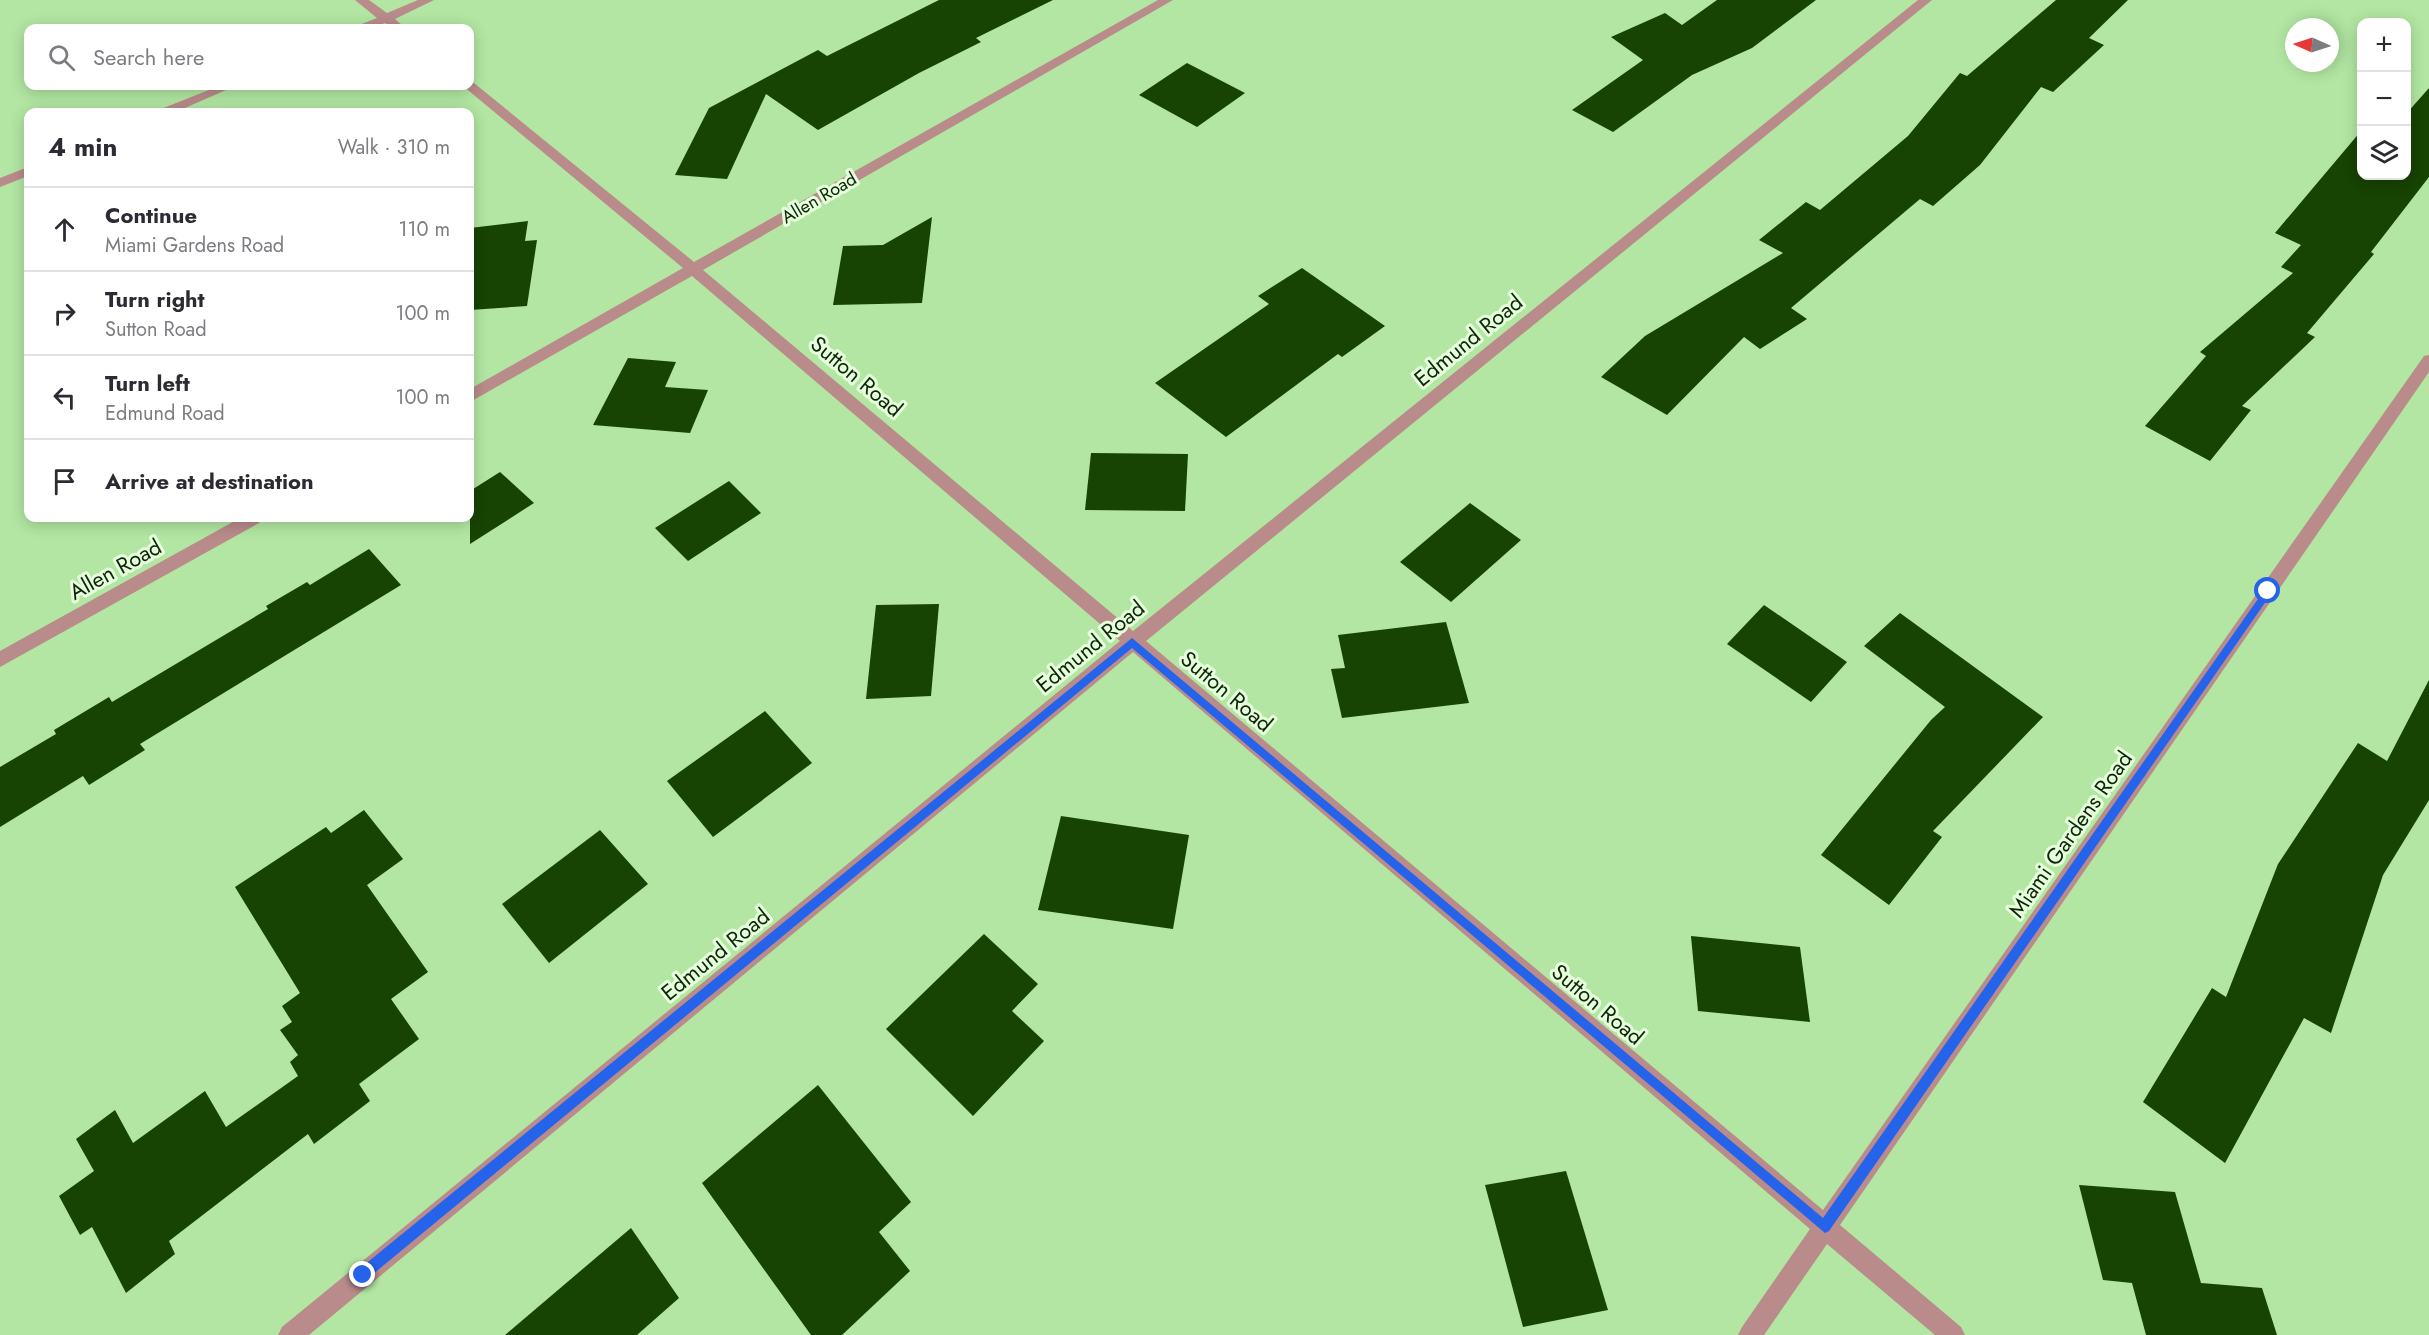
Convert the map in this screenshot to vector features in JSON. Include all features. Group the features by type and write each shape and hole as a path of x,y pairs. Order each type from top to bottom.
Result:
{"street":[{"path":"361,0 394,24"},
{"path":"373,24 428,0"},
{"name":"Allen Road","path":"474,394 1167,0"},
{"name":"Edmund Road","path":"290,1335 1132,642 1926,0"},
{"path":"176,108 219,90"},
{"name":"Sutton Road","path":"474,90 693,269 1953,1335"},
{"path":"0,183 24,173"},
{"name":"Miami Gardens Road","path":"1750,1335 2429,360"},
{"name":"Allen Road","path":"0,660 246,522"}],"building":[{"path":"939,0 1053,0 976,38 981,42 919,73 818,130 766,94 727,179 675,175 709,108 818,50 827,56"},
{"path":"1717,0 1816,0 1752,48 1692,75 1613,132 1572,110 1643,60 1611,37 1665,13 1682,25"},
{"path":"2056,0 2128,0 2089,38 2104,45 2053,92 2041,87 1980,165 1933,206 1920,199 1791,308 1807,319 1760,349 1744,337 1667,415 1601,377 1645,336 1783,253 1759,240 1806,202 1820,210 1908,136 1960,73 1967,76"},
{"path":"1187,63 1245,93 1197,127 1139,95"},
{"path":"2429,88 2429,177 2371,252 2374,254 2307,333 2315,337 2242,406 2251,410 2210,461 2145,426 2206,356 2200,352 2293,273 2281,267 2301,245 2275,233 2357,136 2357,180 2411,180 2411,108"},
{"path":"932,217 922,303 833,305 843,246 883,245"},
{"path":"528,221 525,241 537,240 527,306 474,310 474,228"},
{"path":"1302,268 1385,326 1342,357 1338,354 1226,437 1155,383 1269,304 1258,296"},
{"path":"628,358 676,362 665,387 708,390 690,433 593,425"},
{"path":"1091,453 1188,454 1185,511 1085,510"},
{"path":"500,472 534,503 470,544 470,522 474,522 474,488"},
{"path":"729,481 761,513 688,561 655,528"},
{"path":"1470,503 1521,540 1451,602 1400,562"},
{"path":"369,549 401,585 140,744 145,750 89,785 83,776 0,827 0,767 56,734 54,730 109,697 112,702 268,609 266,606 307,582 310,585"},
{"path":"939,604 931,696 866,699 876,605"},
{"path":"1764,605 1847,662 1811,702 1727,644"},
{"path":"1900,613 2043,717 1933,831 1942,837 1889,905 1821,855 1931,720 1945,707 1864,646"},
{"path":"1446,622 1469,703 1342,718 1331,669 1345,668 1338,635"},
{"path":"2429,680 2429,800 2383,875 2331,1033 2304,1018 2225,1163 2143,1102 2212,988 2226,997 2278,864 2358,743 2387,761"},
{"path":"765,711 812,763 713,837 667,781"},
{"path":"364,810 403,859 367,885 428,972 391,999 419,1039 359,1084 370,1101 314,1144 308,1134 169,1241 175,1254 126,1293 92,1227 80,1235 59,1196 94,1171 76,1139 115,1110 133,1143 205,1091 226,1127 298,1076 290,1062 298,1055 280,1030 292,1022 282,1006 300,993 235,887 326,827 331,833"},
{"path":"1061,816 1189,835 1173,929 1038,910"},
{"path":"600,830 648,884 549,963 502,904"},
{"path":"984,934 1038,984 1012,1011 1044,1041 973,1116 886,1029"},
{"path":"1691,936 1800,947 1810,1022 1698,1011"},
{"path":"818,1085 911,1202 879,1232 910,1271 842,1335 811,1335 702,1183"},
{"path":"1566,1171 1608,1310 1523,1327 1485,1185"},
{"path":"2079,1185 2175,1192 2201,1283 2262,1288 2277,1335 2146,1335 2132,1283 2103,1280"},
{"path":"631,1228 679,1298 637,1335 505,1335"}],"route":[{"path":"363,1275 1132,642 1825,1227 2268,591"}]}
